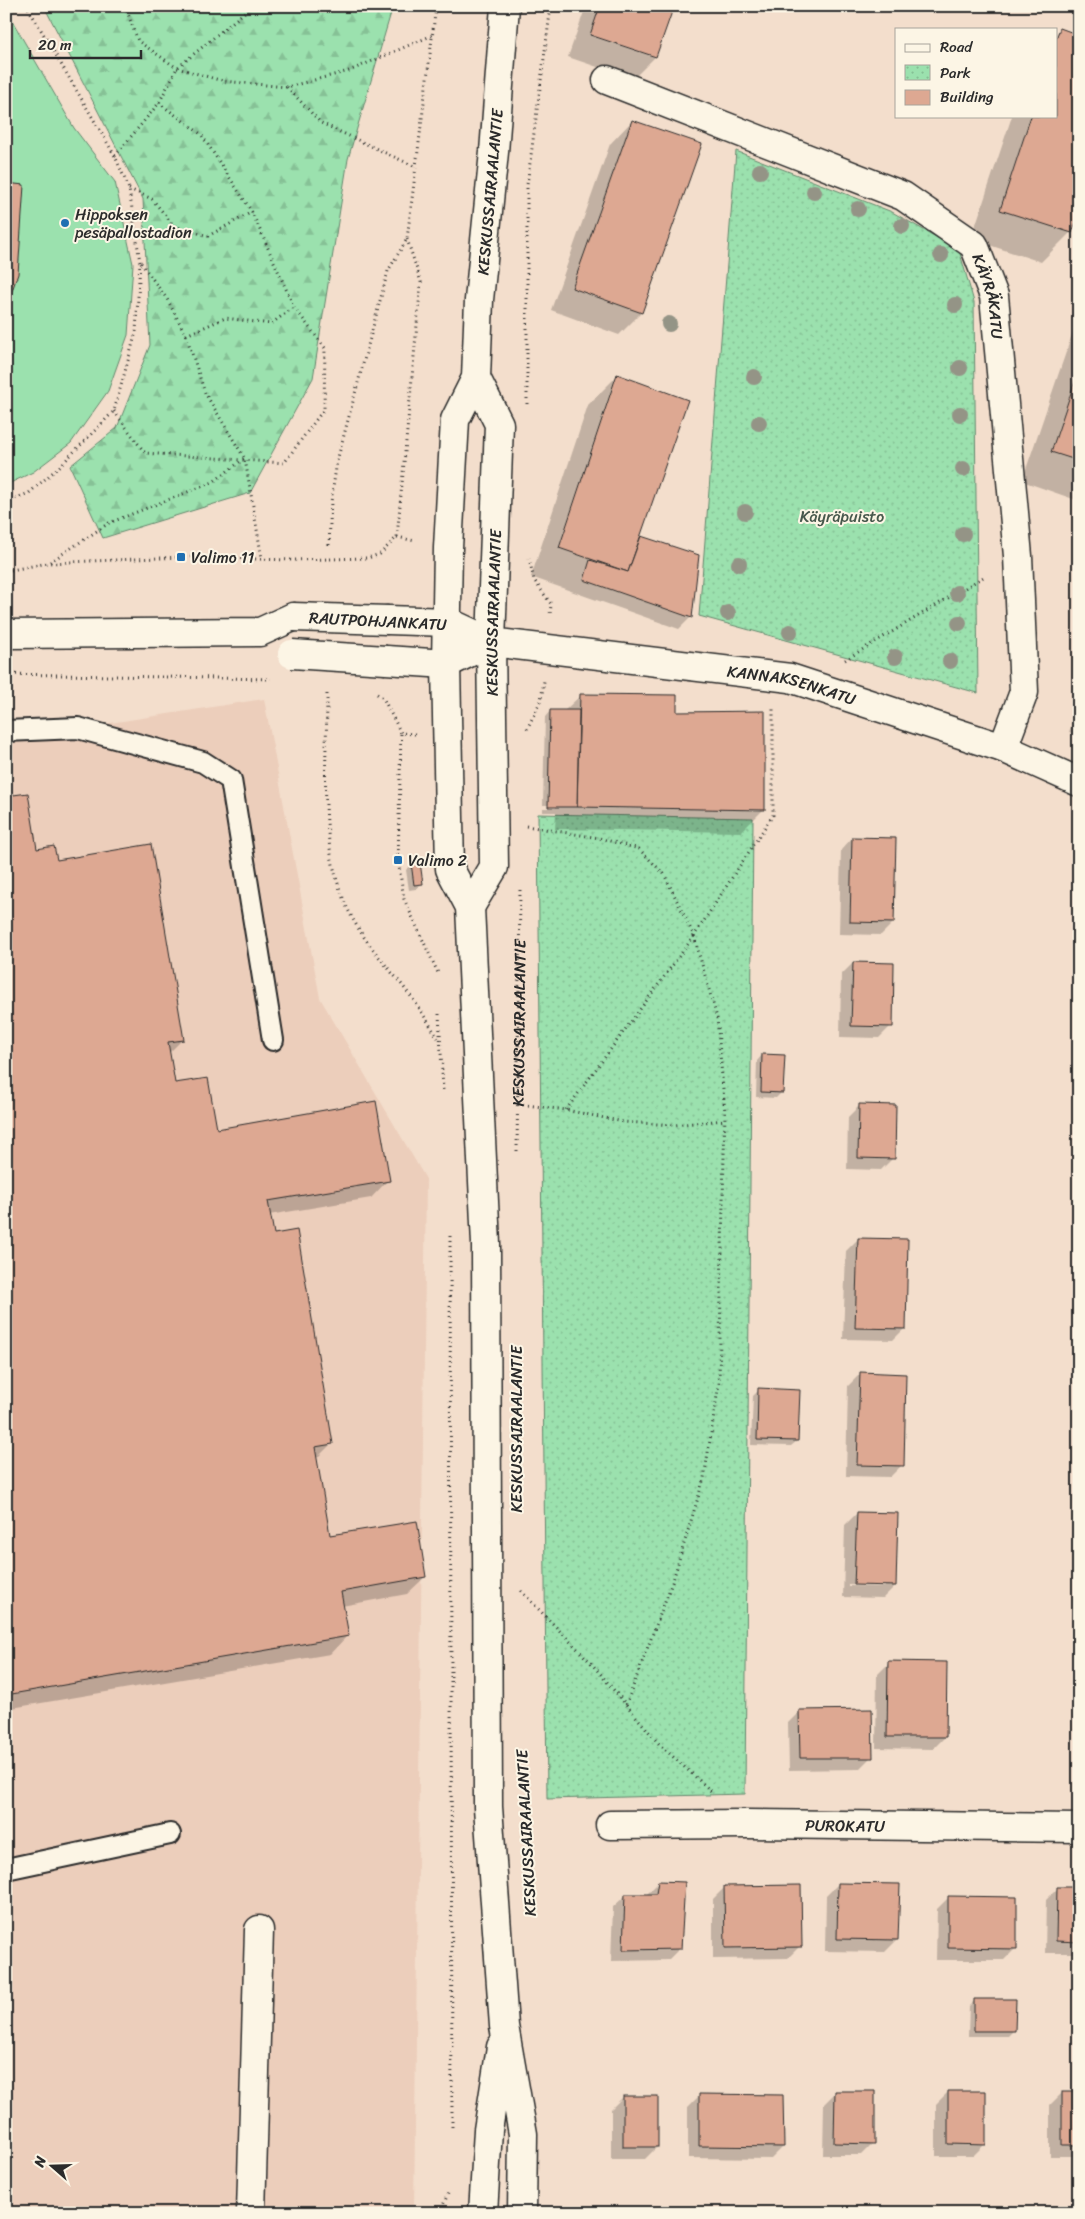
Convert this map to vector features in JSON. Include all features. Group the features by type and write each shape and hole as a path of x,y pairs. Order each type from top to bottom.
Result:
{"street":[{"name":"KESKUSSAIRAALANTIE","path":"505,6 480,300 476,378 455,420 448,548 446,664 450,869 470,907 486,1244 488,1807 504,2026 523,2134 522,2213"},
{"name":"KÄYRÄKATU","path":"607,80 903,196 974,245 994,296 1018,556 1024,692 1003,748"},
{"name":"KESKUSSAIRAALANTIE","path":"470,907 494,868 491,642 499,424 476,378"},
{"name":"RAUTPOHJANKATU","path":"6,634 260,632 293,618 448,622 491,642"},
{"path":"260,632 292,654 446,664 491,642"},
{"name":"KANNAKSENKATU","path":"491,642 790,678 1003,748 1079,782"},
{"name":"PUROKATU","path":"610,1825 747,1824 1079,1828"},
{"path":"251,2213 259,1930"},
{"name":"KESKUSSAIRAALANTIE","path":"483,2213 488,2130 504,2026"}],"lane":[{"path":"6,731 78,728 203,762 231,780 273,1040"},
{"path":"6,1869 170,1834"}],"path":[{"path":"6,502 28,493 59,467 114,411 136,332 140,262 129,189 115,156 27,6"},
{"path":"125,6 138,41 177,68 223,81 287,87 349,71 433,35"},
{"path":"115,156 159,103 177,68 252,6"},
{"path":"329,545 331,502 337,461 388,271 407,239 436,6"},
{"path":"527,412 527,185 551,6"},
{"path":"287,87 321,123 416,168"},
{"path":"114,411 145,453 284,463 324,409 324,348 294,307 252,212 201,134 159,103"},
{"path":"129,189 152,199 174,226 208,236 252,212"},
{"path":"6,571 48,563 181,557 293,560 368,558 380,554 397,537 421,282 407,239"},
{"path":"140,262 166,298 186,335 205,393 245,459 262,559"},
{"path":"186,335 225,318 272,324 294,307"},
{"path":"48,563 109,523 213,482 245,459"},
{"path":"523,737 541,700 548,648 551,604 534,580 528,550"},
{"path":"838,664 1018,556"},
{"path":"6,674 281,679"},
{"path":"374,692 383,698 402,734"},
{"path":"327,694 327,830 334,872 354,921 372,948 411,996 439,1039"},
{"path":"566,1110 694,936 773,815 772,705"},
{"path":"520,825 600,838 638,849 664,874 694,936 717,1018 725,1120 719,1383 704,1478 673,1580 626,1705"},
{"name":"KESKUSSAIRAALANTIE","path":"517,1154 520,885"},
{"path":"518,1104 566,1110 624,1122 674,1125 725,1120"},
{"path":"450,1229 452,2134"},
{"path":"517,1597 517,1587 592,1664 660,1745 747,1824"},
{"path":"440,2213 451,2186"}],"shaded area":[{"path":"264,699 320,998 426,1179 414,2213 6,2213 6,722 78,728"}],"green space":[{"path":"44,6 393,6 348,159 313,378 250,493 103,538 70,466 117,428 150,345 143,199"},
{"name":"Hippoksen pesäpallostadion","path":"6,10 74,128 115,182 133,264 128,335 108,391 71,443 33,472 6,485"},
{"name":"Käyräpuisto","path":"736,151 892,212 959,250 974,302 978,693 699,616"},
{"path":"538,814 753,818 745,1794 547,1799"}],"building":[{"path":"600,6 674,6 656,57 590,35"},
{"path":"1060,28 1079,35 1079,213 1072,233 1000,210 1030,118 1058,118 1058,34"},
{"path":"632,120 702,144 642,313 572,288"},
{"path":"6,183 24,185 18,274 6,307"},
{"path":"1079,369 1079,461 1051,452"},
{"path":"617,374 688,400 628,572 559,548"},
{"path":"641,536 699,555 692,618 584,580 590,560 628,572"},
{"path":"580,694 677,695 677,712 765,711 765,810 577,807"},
{"path":"550,710 579,710 577,807 548,807"},
{"path":"28,793 37,849 54,846 57,860 151,844 184,1040 168,1042 175,1083 208,1078 217,1129 376,1101 390,1181 268,1201 274,1234 297,1230 333,1444 315,1447 330,1535 417,1521 426,1577 341,1592 349,1636 6,1695 6,796"},
{"path":"852,837 896,838 894,923 850,922"},
{"path":"420,862 423,884 414,885 411,863"},
{"path":"853,962 894,963 893,1027 851,1026"},
{"path":"762,1054 785,1055 783,1093 761,1092"},
{"path":"859,1104 896,1105 895,1159 858,1158"},
{"path":"858,1238 908,1239 906,1329 855,1328"},
{"path":"860,1372 906,1374 904,1466 857,1465"},
{"path":"758,1388 800,1390 798,1441 757,1440"},
{"path":"857,1512 898,1513 896,1586 854,1585"},
{"path":"888,1661 947,1662 946,1737 887,1737"},
{"path":"872,1709 873,1758 800,1758 799,1710"},
{"path":"658,1881 685,1882 681,1949 623,1950 625,1894 656,1894"},
{"path":"838,1883 900,1884 898,1940 837,1939"},
{"path":"801,1885 802,1947 725,1948 724,1886"},
{"path":"1057,1887 1079,1887 1079,1942 1056,1941"},
{"path":"948,1896 1017,1897 1017,1949 948,1948"},
{"path":"974,1999 1016,1999 1015,2031 974,2031"},
{"path":"835,2091 875,2091 875,2144 834,2143"},
{"path":"948,2091 986,2091 986,2145 948,2144"},
{"path":"1062,2092 1079,2092 1079,2145 1062,2145"},
{"path":"699,2094 783,2095 784,2147 699,2146"},
{"path":"623,2096 658,2096 658,2147 623,2147"}],"place":[{"name":"Hippoksen pesäpallostadion","path":"65,223"},
{"name":"Valimo 11","path":"181,557"},
{"name":"Valimo 2","path":"398,860"}]}
